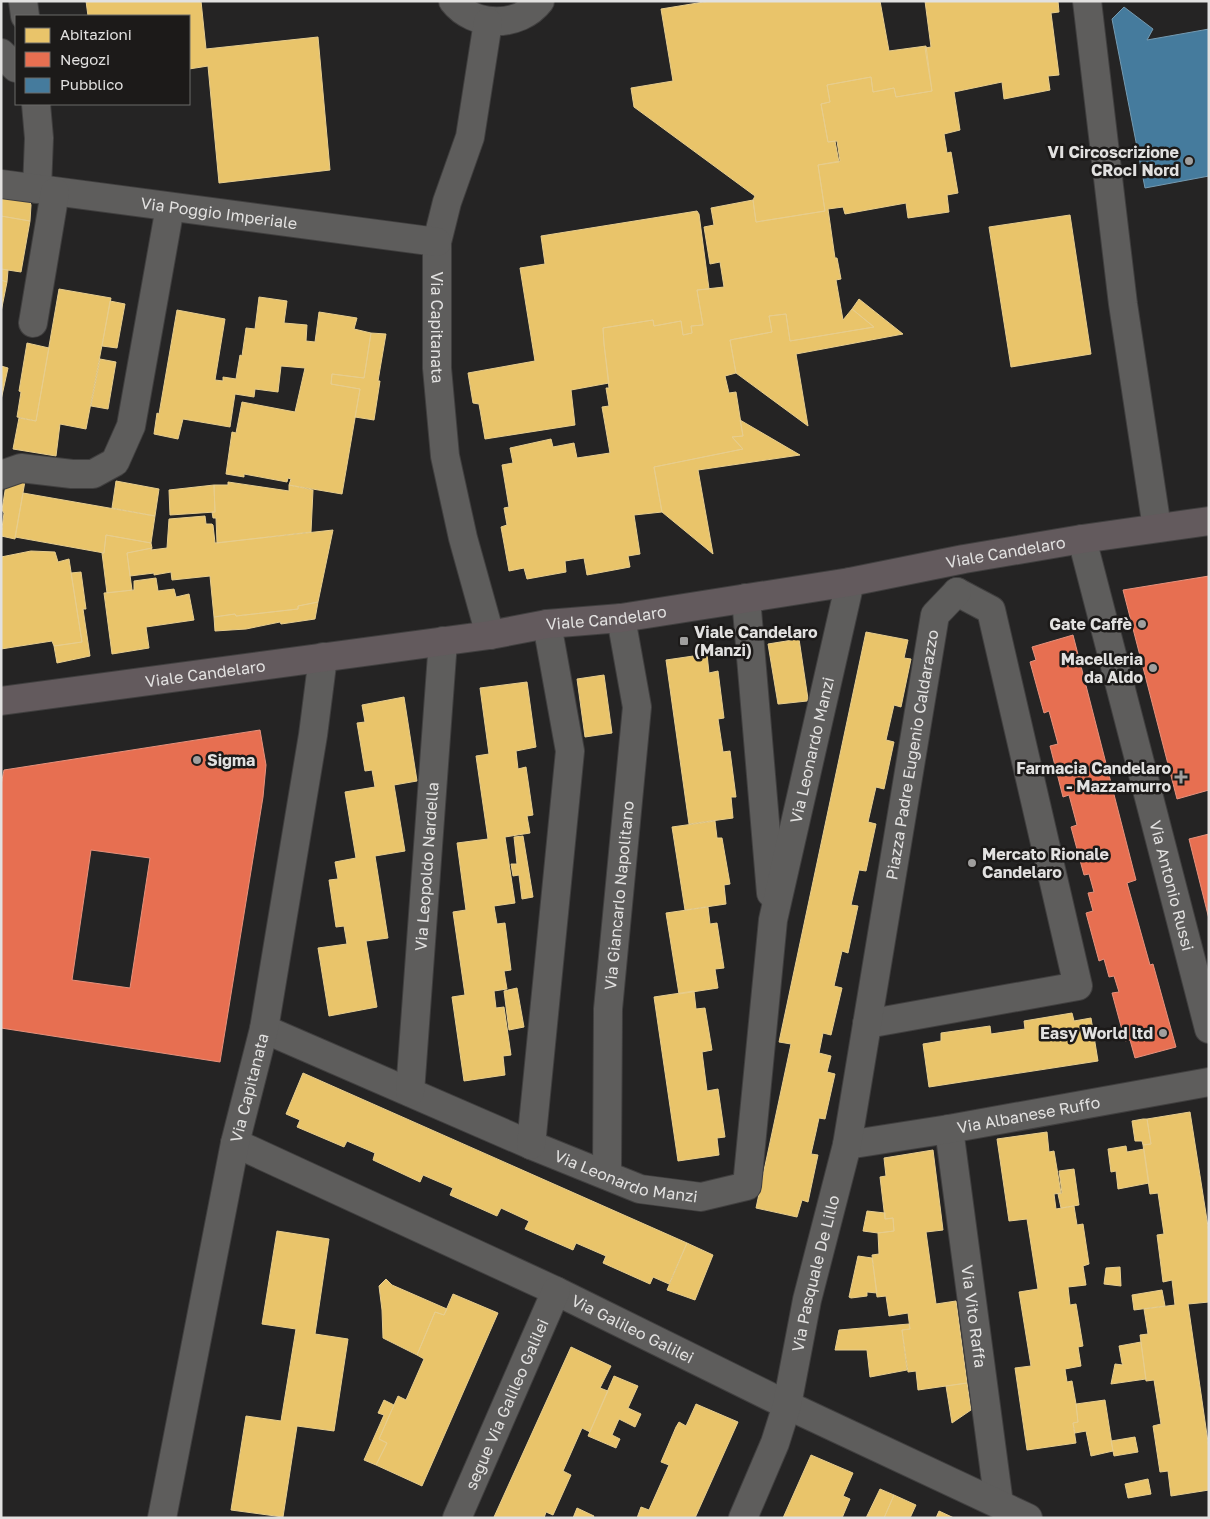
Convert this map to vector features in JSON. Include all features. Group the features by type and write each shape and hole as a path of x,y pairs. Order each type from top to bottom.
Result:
{"main road":[{"name":"Viale Candelaro","path":"1,701 443,642 547,624 622,618 850,582 964,559 1082,539 1209,521"}],"street":[{"path":"23,1 25,15"},
{"path":"453,1 472,17 488,22 506,22 522,16 540,1"},
{"path":"1086,1 1122,294 1157,528"},
{"name":"Via Capitanata","path":"488,22 470,137 447,202 437,242 437,368 445,456 462,538 490,635"},
{"path":"1,53 15,67"},
{"path":"33,323 46,190 36,105"},
{"name":"Via Poggio Imperiale","path":"1,184 437,242"},
{"path":"1,475 22,468 72,474 93,474 115,462 131,426 170,207"},
{"name":"Via Antonio Russi","path":"1082,539 1209,1028"},
{"path":"867,1024 1078,986 991,610 957,592 964,559"},
{"name":"Via Leonardo Manzi","path":"264,1029 531,1145 640,1189 700,1197 747,1186 773,920 850,582"},
{"name":"Piazza Padre Eugenio Caldarazzo","path":"867,1024 935,615 957,592"},
{"name":"Via Leonardo Manzi","path":"746,598 773,920"},
{"name":"Via Giancarlo Napolitano","path":"607,1175 608,1009 637,707 622,618"},
{"path":"531,1145 570,751 547,624"},
{"name":"Via Leopoldo Nardella","path":"410,1092 443,642"},
{"name":"Via Capitanata","path":"162,1518 235,1143 264,1029 313,735 323,657"},
{"name":"Via Pasquale De Lillo","path":"744,1518 775,1443 787,1405 808,1300 848,1144 867,1024"},
{"name":"Via Albanese Ruffo","path":"848,1144 949,1129 1209,1082"},
{"name":"Via Vito Raffa","path":"949,1129 998,1504"},
{"name":"Via Galileo Galilei","path":"235,1143 556,1291 787,1405 1028,1518"},
{"name":"segue Via Galileo Galilei","path":"457,1518 556,1291"}],"building: Abitazioni":[{"path":"86,1 201,1 206,49 318,37 330,170 219,183 208,66 190,69 190,15 88,15"},
{"path":"710,1 880,1 889,51 926,46 932,91 896,97 894,88 873,92 871,77 827,85 830,102 821,104 828,142 835,141 839,162 818,165 825,211 756,222 753,200 755,196 634,107 631,88 673,81 661,9"},
{"path":"925,1 1058,1 1059,12 1051,13 1059,75 1048,76 1050,90 1004,99 1002,82 954,92 960,130 944,134 947,153 951,152 958,193 947,195 949,212 908,218 906,203 845,214 843,207 828,209 835,258 837,258 841,279 836,280 843,320 852,309 874,327 790,341 786,314 769,316 772,332 730,340 736,373 725,376 729,393 736,392 743,436 732,437 743,449 654,467 662,512 634,515 640,554 628,556 630,567 587,575 584,558 565,561 566,572 527,579 524,568 509,571 501,527 507,525 504,508 509,507 502,465 513,463 510,448 551,439 553,447 574,443 577,458 610,453 602,407 609,406 606,388 609,388 603,328 653,320 654,326 681,321 683,335 692,333 691,326 703,325 697,290 724,287 720,262 710,264 704,227 714,225 711,208 753,200 756,222 825,211 818,165 840,161 837,141 828,142 821,104 830,102 827,85 871,77 873,92 894,88 896,97 932,91 925,48 931,47"},
{"path":"1,198 30,202 30,221 1,216"},
{"path":"697,211 699,214 709,289 697,290 703,325 691,326 692,333 683,335 681,321 654,326 653,320 603,328 609,383 571,390 575,425 485,439 479,404 473,403 468,373 535,361 520,268 545,264 541,236"},
{"path":"1070,215 1091,354 1011,367 989,227"},
{"path":"1,216 30,221 21,272 1,269"},
{"path":"1,269 8,270 7,282 1,280"},
{"path":"1,280 7,282 1,312"},
{"path":"59,289 111,298 86,429 60,424 56,456 13,449 19,418 36,421"},
{"path":"259,297 287,301 284,323 307,325 306,341 315,342 319,312 357,318 354,329 371,333 364,378 332,374 331,384 360,389 342,494 289,485 291,479 288,478 287,482 244,474 244,477 226,474 232,432 236,433 242,402 295,412 305,368 281,366 278,392 255,389 254,397 235,394 230,427 183,419 178,439 154,434 177,310 225,319 215,380 223,381 223,377 236,379 246,328 255,329"},
{"path":"859,299 903,334 796,354 808,426 736,373 730,340 772,332 769,316 786,314 790,341 874,327 852,309"},
{"path":"110,301 125,304 117,348 102,346"},
{"path":"371,333 386,334 374,420 355,417 360,389 331,384 332,374 364,378"},
{"path":"27,343 49,348 36,421 17,417"},
{"path":"100,359 116,362 108,409 91,406"},
{"path":"1,366 8,368 1,400"},
{"path":"740,420 800,455 698,470 713,554 662,512 654,467 743,449 732,437 743,436"},
{"path":"7,478 25,481 15,539 1,536 4,513 2,510"},
{"path":"116,481 159,489 155,516 112,508"},
{"path":"228,482 289,491 289,485 313,490 311,532 217,543 216,518 213,518 212,512 215,512 214,485 228,485"},
{"path":"214,485 215,512 170,515 169,490"},
{"path":"23,493 155,516 151,543 106,535 104,553 15,537"},
{"path":"205,516 206,524 213,525 215,543 333,530 318,602 298,606 298,609 214,617 210,576 172,580 171,572 130,576 127,553 152,548 151,550 167,548 169,519"},
{"path":"106,535 151,543 152,548 127,553 132,590 107,593 102,553 104,553"},
{"path":"31,551 55,552 58,562 69,559 82,642 54,646 52,641 1,649 1,557"},
{"path":"81,572 86,609 83,609 90,656 57,663 54,646 82,642 71,573"},
{"path":"156,578 158,591 174,589 176,597 189,594 194,620 146,627 149,648 112,654 104,593 134,590 134,581"},
{"path":"318,602 315,619 281,624 280,622 246,629 215,631 214,617 298,609 298,606"},
{"path":"866,632 908,640 904,658 911,659 901,707 894,705 886,740 894,742 884,789 876,787 868,822 876,824 866,871 859,870 851,905 858,906 848,953 842,951 834,986 842,988 831,1035 823,1033 819,1053 831,1056 827,1072 835,1074 825,1119 819,1118 811,1154 818,1155 808,1202 802,1200 797,1217 756,1208 791,1044 779,1042"},
{"path":"799,639 808,699 807,701 778,704 768,644"},
{"path":"707,654 709,673 718,671 724,718 718,719 723,752 730,751 736,797 731,797 733,818 689,824 666,660"},
{"path":"604,675 612,733 585,737 577,679"},
{"path":"527,682 536,747 516,751 518,769 526,767 533,815 527,816 530,833 505,837 515,903 494,906 497,924 505,923 511,970 504,971 507,989 494,991 496,1008 504,1007 511,1055 503,1056 505,1075 464,1081 452,997 465,995 453,912 466,910 457,843 488,839 476,756 489,754 480,688"},
{"path":"404,697 417,781 394,785 405,851 375,856 388,938 366,941 377,1007 329,1016 318,948 347,944 344,926 336,927 329,880 338,879 335,862 356,858 345,792 375,787 372,770 365,771 357,723 365,722 362,705"},
{"path":"715,821 717,838 722,838 730,884 724,885 726,904 685,910 672,827"},
{"path":"523,836 533,897 522,899 519,875 513,876 511,864 517,864 514,837"},
{"path":"708,907 710,924 717,923 724,968 715,969 718,988 679,994 666,913"},
{"path":"517,988 524,1027 509,1030 504,991"},
{"path":"694,991 696,1009 705,1008 712,1050 702,1052 707,1091 718,1089 725,1137 717,1138 719,1155 678,1161 654,997"},
{"path":"1072,1013 1074,1021 1091,1018 1098,1061 929,1087 923,1044 941,1041 941,1033 990,1026 991,1034 1025,1029 1024,1021"},
{"path":"303,1073 687,1243 669,1284 653,1277 650,1284 603,1263 606,1256 576,1243 573,1250 525,1229 529,1221 501,1208 497,1216 450,1195 453,1188 423,1175 420,1182 373,1160 375,1153 347,1141 344,1147 297,1127 300,1120 286,1114"},
{"path":"1190,1112 1209,1233 1209,1302 1188,1304 1209,1449 1209,1490 1171,1496 1168,1471 1160,1472 1153,1426 1161,1424 1154,1380 1146,1381 1140,1335 1148,1334 1144,1309 1175,1305 1172,1280 1163,1282 1157,1235 1164,1234 1158,1193 1150,1194 1143,1145 1151,1144 1147,1119"},
{"path":"1147,1119 1151,1144 1143,1145 1142,1141 1135,1141 1132,1121"},
{"path":"1047,1132 1049,1152 1054,1151 1061,1193 1054,1194 1056,1209 1074,1206 1077,1225 1083,1224 1089,1264 1083,1266 1086,1285 1068,1287 1070,1305 1076,1304 1083,1346 1078,1347 1081,1366 1065,1369 1067,1382 1072,1381 1076,1404 1078,1422 1073,1423 1076,1443 1027,1450 1015,1368 1031,1366 1019,1292 1038,1289 1027,1219 1009,1221 997,1139"},
{"path":"1126,1146 1127,1152 1144,1149 1149,1183 1118,1189 1116,1171 1111,1172 1108,1149"},
{"path":"933,1150 943,1230 926,1232 936,1304 956,1301 967,1383 918,1390 916,1371 908,1372 902,1330 910,1329 908,1313 889,1316 886,1296 877,1297 872,1255 879,1254 878,1233 894,1231 893,1218 885,1219 880,1177 886,1176 884,1158"},
{"path":"1074,1169 1079,1205 1061,1208 1058,1194 1062,1193 1059,1171"},
{"path":"867,1211 885,1213 885,1219 893,1218 894,1231 878,1233 863,1231"},
{"path":"277,1231 329,1239 315,1334 348,1339 334,1431 297,1426 283,1517 231,1510 246,1416 281,1421 296,1329 262,1324"},
{"path":"687,1243 713,1255 695,1300 667,1290"},
{"path":"858,1256 872,1258 877,1293 867,1292 867,1296 851,1298 849,1297"},
{"path":"1120,1267 1121,1286 1104,1284 1106,1268"},
{"path":"386,1279 392,1285 447,1309 444,1315 435,1312 417,1355 383,1338 379,1286"},
{"path":"1162,1290 1165,1306 1134,1310 1132,1295"},
{"path":"453,1294 498,1313 422,1486 376,1465 387,1443 379,1439 398,1396 406,1400 424,1359 417,1355 435,1312 444,1315"},
{"path":"909,1324 910,1329 902,1330 907,1370 870,1377 867,1350 835,1350 839,1330"},
{"path":"1141,1342 1146,1379 1111,1384 1115,1364 1123,1365 1119,1346"},
{"path":"571,1347 611,1366 600,1388 608,1391 590,1432 582,1428 563,1471 571,1475 553,1515 546,1512 544,1518 496,1518 494,1517"},
{"path":"614,1376 638,1386 628,1408 641,1414 635,1427 619,1419 612,1435 620,1439 616,1448 588,1436"},
{"path":"967,1383 971,1410 952,1423 946,1386"},
{"path":"384,1400 394,1405 379,1439 387,1443 376,1465 364,1460 384,1415 378,1413"},
{"path":"1105,1400 1113,1451 1091,1456 1086,1431 1075,1433 1073,1423 1078,1422 1076,1404"},
{"path":"696,1404 738,1422 695,1518 637,1518 641,1507 649,1510 669,1465 661,1462 676,1427 679,1422 686,1426"},
{"path":"1135,1437 1138,1452 1114,1456 1111,1441"},
{"path":"811,1455 853,1473 843,1496 850,1499 842,1518 783,1518"},
{"path":"1148,1479 1151,1494 1128,1498 1125,1484"},
{"path":"880,1489 894,1495 884,1518 866,1518"},
{"path":"894,1495 916,1505 910,1518 884,1518"},
{"path":"577,1508 594,1516 593,1518 573,1518"},
{"path":"939,1511 954,1518 936,1518"}],"building: Negozi":[{"path":"1209,576 1209,790 1177,799 1123,590"},
{"path":"1073,635 1136,880 1127,883 1150,965 1153,964 1176,1047 1135,1058 1130,1040 1125,1041 1112,993 1119,992 1114,976 1109,977 1104,959 1099,961 1086,913 1093,911 1088,893 1094,892 1089,874 1084,875 1071,827 1077,825 1069,795 1063,797 1050,746 1058,744 1049,711 1044,713 1030,662 1036,660 1032,647"},
{"path":"260,730 266,765 263,797 220,1062 1,1028 1,785 4,770","holes":["91,850 150,858 130,988 72,980"]},
{"path":"1209,834 1209,919 1189,839"}],"building: Pubblico":[{"path":"1124,7 1153,29 1147,40 1209,29 1209,176 1145,188 1112,19"}],"place":[{"name":"VI Circoscrizione CRocI Nord","path":"1189,161"},
{"name":"Gate Caffè","path":"1142,624"},
{"name":"Viale Candelaro (Manzi)","path":"684,641"},
{"name":"Macelleria da Aldo","path":"1153,668"},
{"name":"Sigma","path":"197,760"},
{"name":"Farmacia Candelaro - Mazzamurro","path":"1181,777"},
{"name":"Mercato Rionale Candelaro","path":"972,863"},
{"name":"Easy World ltd","path":"1163,1033"}]}
